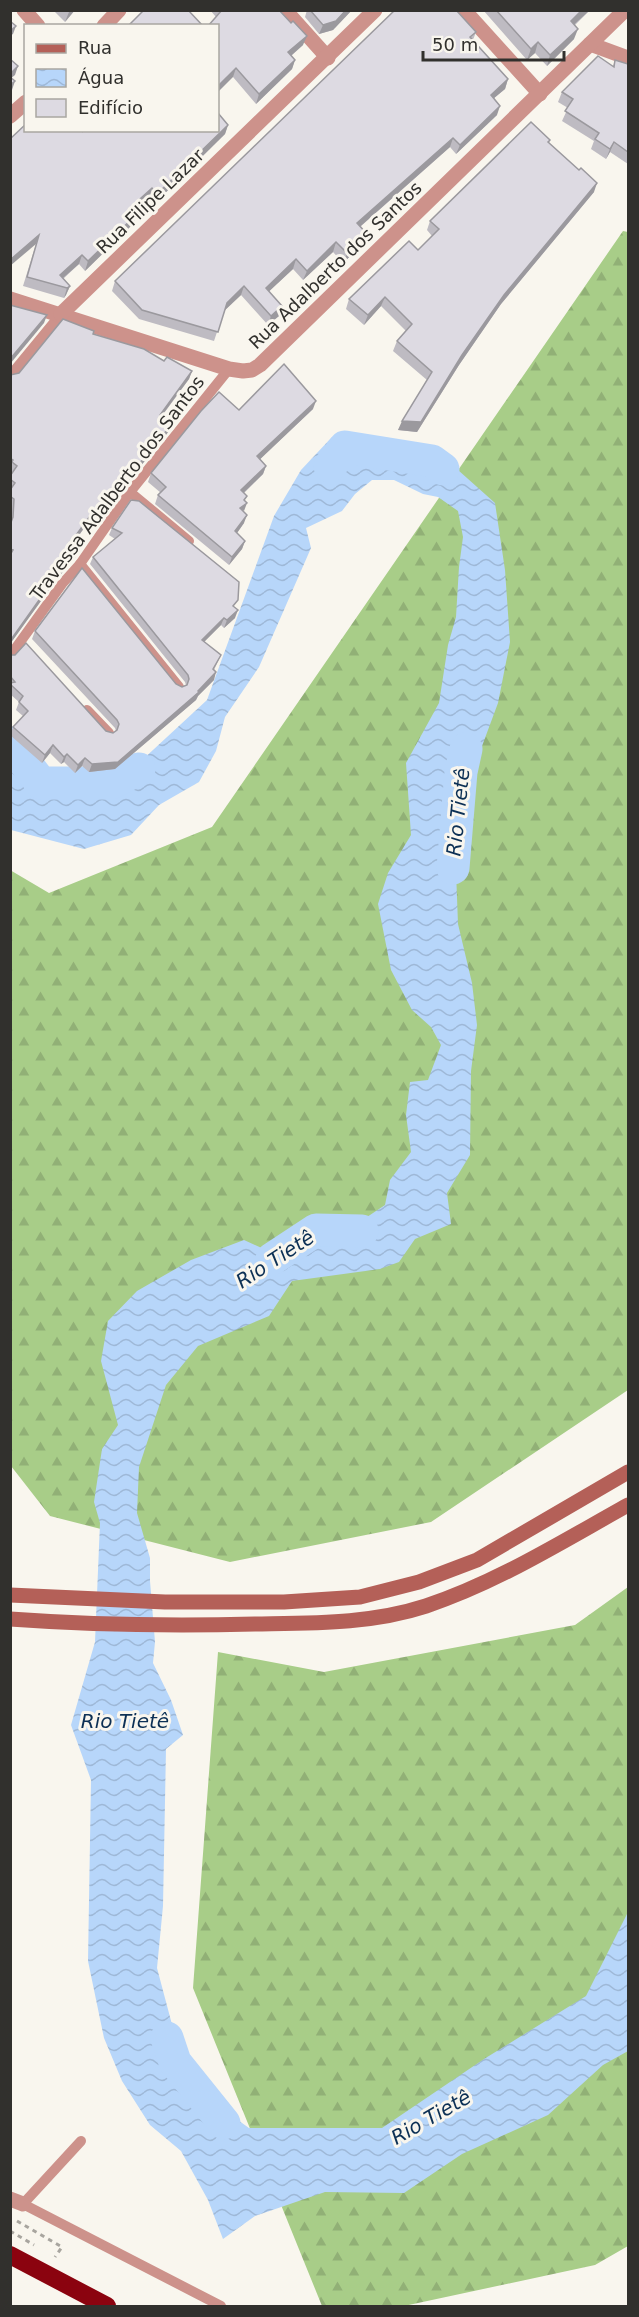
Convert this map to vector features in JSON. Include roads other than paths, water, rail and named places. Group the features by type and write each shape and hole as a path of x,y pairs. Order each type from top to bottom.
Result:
{"highway":[{"path":"10,2255 107,2307"}],"main road":[{"path":"10,1595 165,1602 284,1602 360,1597 419,1582 477,1560 628,1472"},
{"path":"10,1619 164,1626 330,1623 376,1618 425,1606 490,1581 628,1505"}],"street":[{"path":"24,10 36,24"},
{"path":"106,24 119,10"},
{"path":"285,10 328,58"},
{"name":"Rua Filipe Lazar","path":"61,314 375,10"},
{"path":"464,10 540,94"},
{"name":"Rua Adalberto dos Santos","path":"10,298 229,369 243,371 260,365 625,10"},
{"path":"590,44 628,57"},
{"path":"10,116 24,104"}],"lane":[{"name":"Rua Filipe Lazar","path":"10,376 61,314"},
{"name":"Travessa Adalberto dos Santos","path":"10,656 26,644 62,584 80,564 130,492 229,369"},
{"path":"130,492 200,551"},
{"path":"80,564 179,687"},
{"path":"81,704 109,733"},
{"path":"81,2141 17,2202 221,2307"}],"water":[{"name":"Rio Tietê","path":"332,437 354,448 400,457 424,450 458,470 495,503 505,570 510,642 498,703 475,765 450,809 460,831 456,871 458,924 472,983 477,1025 471,1071 470,1155 447,1193 451,1224 415,1239 399,1262 380,1269 292,1281 269,1316 198,1346 166,1385 139,1467 137,1513 150,1558 155,1642 153,1663 171,1700 183,1735 166,1749 163,1906 157,1968 187,2081 249,2128 382,2128 484,2059 586,1996 628,1912 628,2051 603,2065 548,2115 462,2154 404,2193 325,2192 255,2216 223,2239 208,2200 181,2151 150,2125 122,2081 104,2038 88,1961 91,1780 71,1725 95,1642 100,1523 94,1502 102,1449 118,1425 101,1361 108,1321 137,1291 191,1260 244,1240 277,1255 298,1240 338,1221 364,1219 385,1205 390,1180 411,1152 406,1115 410,1082 428,1080 441,1045 431,1027 412,1010 391,970 378,904 388,873 411,835 406,763 439,703 448,645 456,617 463,537 458,511 438,497 423,494 394,480 372,480 355,494 342,511 306,528 311,548 259,667 225,717 216,751 199,782 159,805 131,835 84,849 11,830 10,762 31,782 62,791 100,783 140,762 207,700 274,516 301,470"}],"waterway":[{"name":"Rio Tietê","path":"330,466 345,447 432,461 443,469"},
{"name":"Rio Tietê","path":"10,743 41,783 111,783 139,769"},
{"name":"Rio Tietê","path":"453,868 461,772 466,749"},
{"name":"Rio Tietê","path":"272,1259 316,1230 362,1231"},
{"name":"Rio Tietê","path":"167,2038 175,2062 224,2123"}]}
